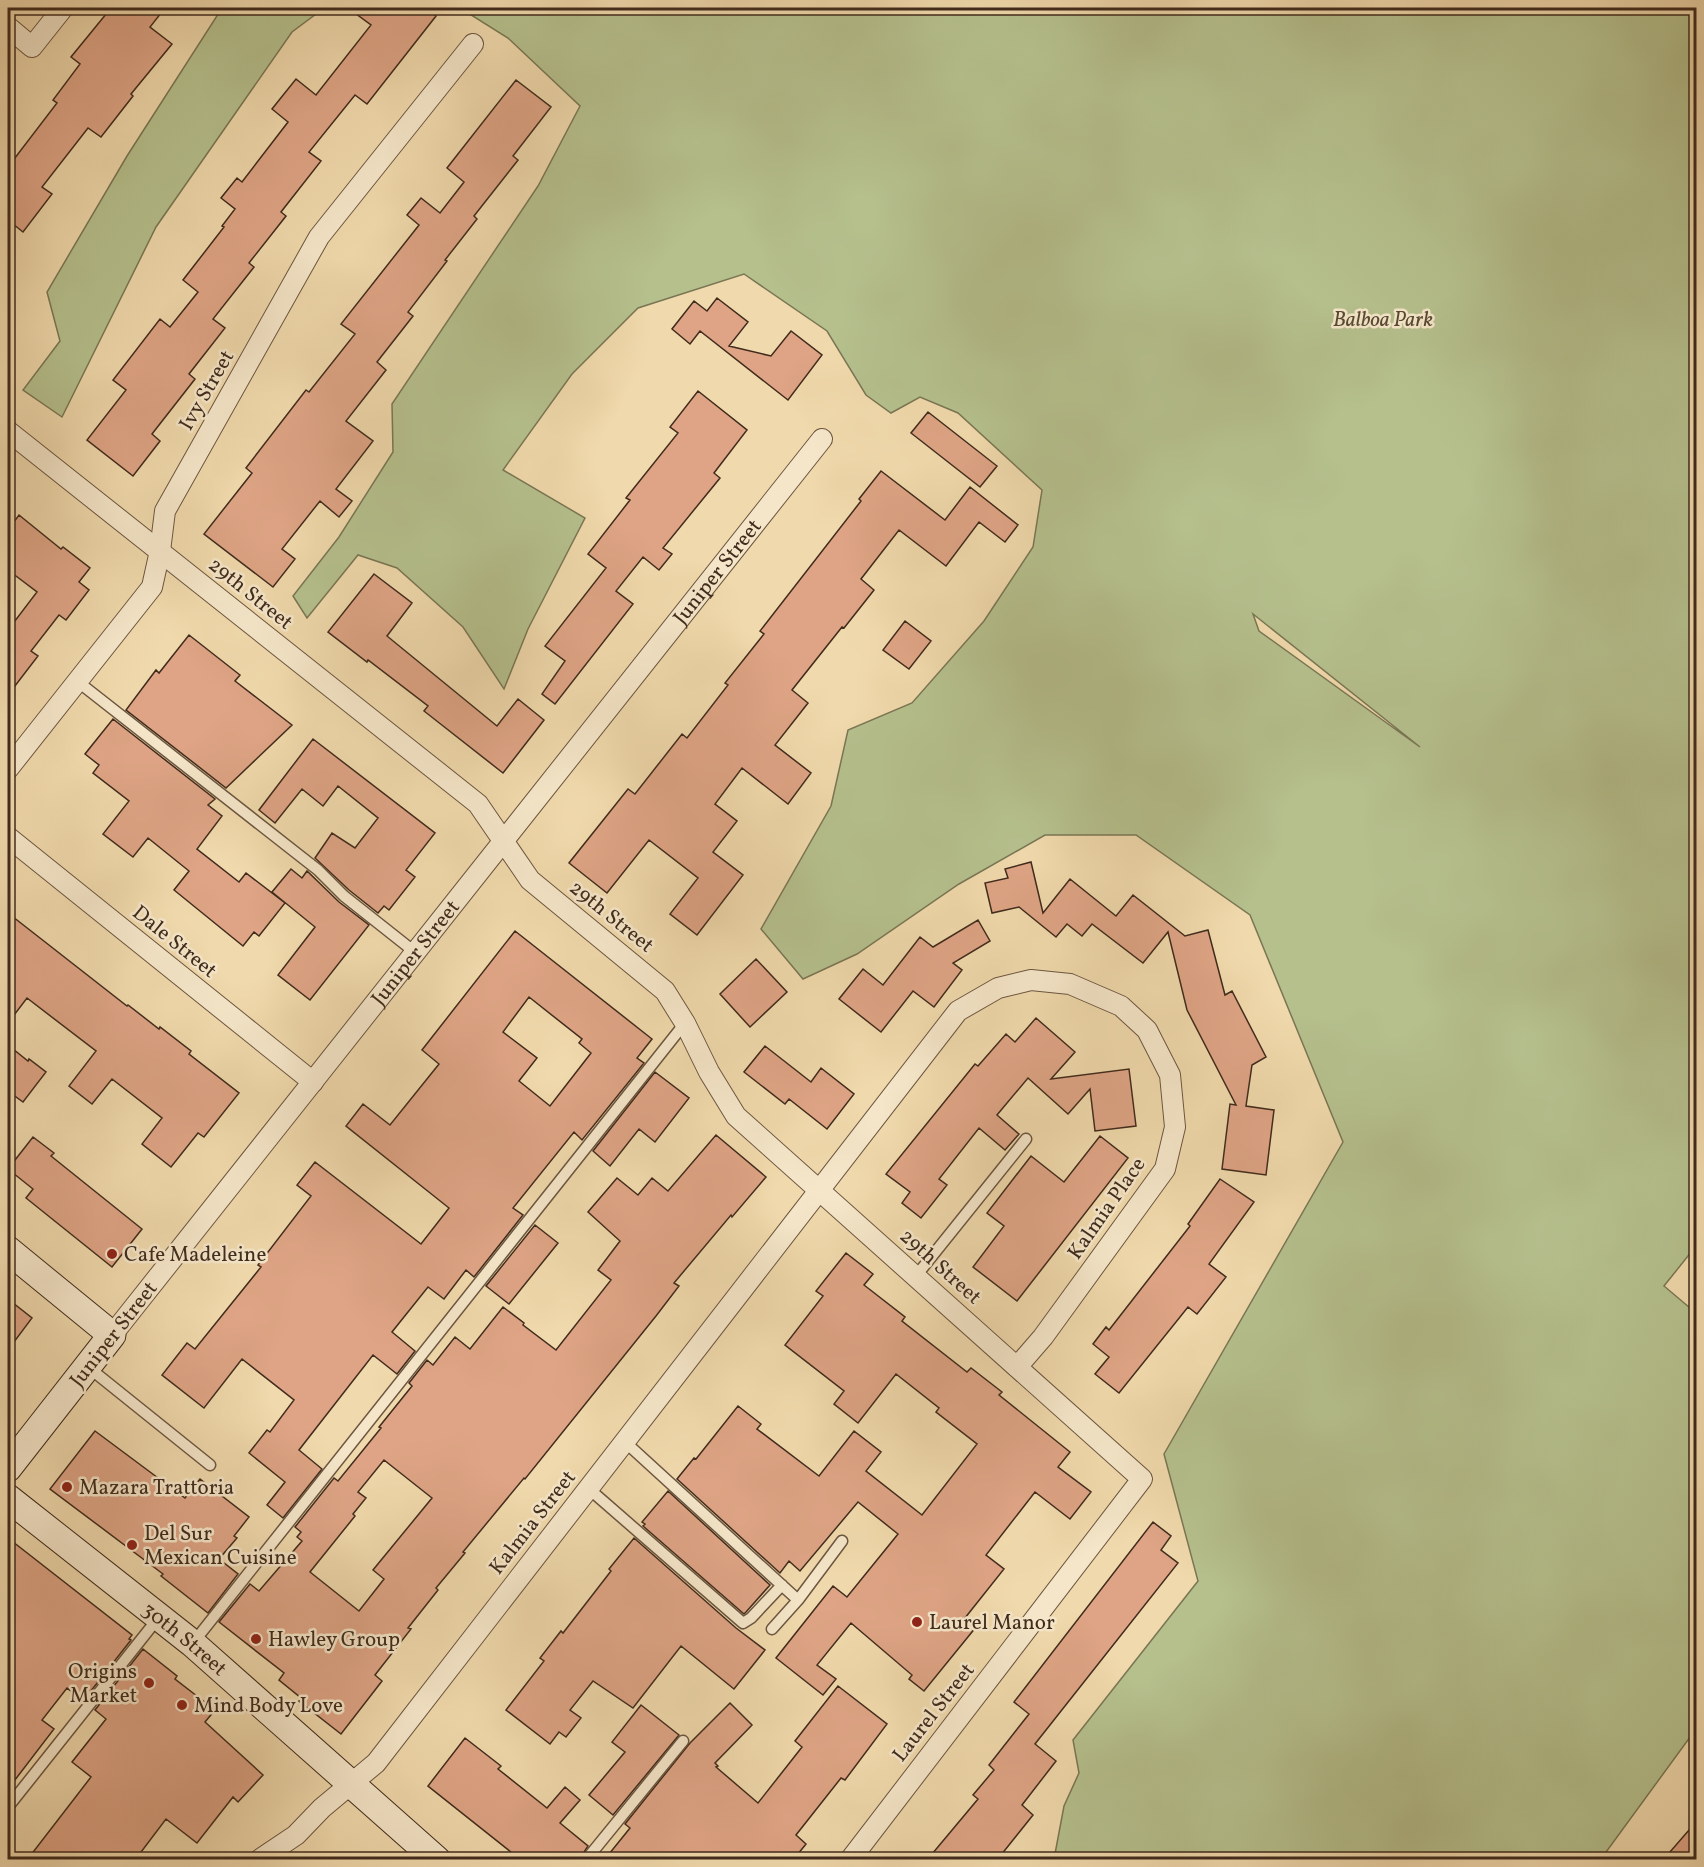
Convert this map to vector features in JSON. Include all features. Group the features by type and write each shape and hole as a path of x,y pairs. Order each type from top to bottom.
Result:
{"main road":[{"path":"8,1250 112,1335"},
{"name":"Juniper Street","path":"8,1468 112,1335"},
{"name":"30th Street","path":"8,1498 192,1643 437,1860"}],"street":[{"path":"8,27 32,47 63,8"},
{"name":"Ivy Street","path":"8,769 152,587 160,551 165,511 319,237 473,44"},
{"name":"29th Street","path":"8,430 477,804 530,880 665,991 736,1116 1143,1479"},
{"name":"Juniper Street","path":"112,1335 822,439"},
{"name":"Dale Street","path":"8,837 313,1082"},
{"name":"Kalmia Place","path":"818,1189 957,1011 998,988 1031,980 1071,984 1121,1006 1147,1030 1170,1075 1175,1127 1165,1169 1042,1337 1017,1367"},
{"name":"Kalmia Street","path":"259,1860 296,1835 322,1808 376,1763 818,1189"},
{"name":"Laurel Street","path":"850,1860 1143,1479"}],"lane":[{"path":"77,681 318,870 344,896 416,953"},
{"path":"192,1643 685,1023"},
{"path":"916,1276 1026,1139"},
{"path":"88,1367 210,1465"},
{"path":"624,1441 798,1600"},
{"path":"588,1488 743,1623 751,1618 782,1585"},
{"path":"772,1629 798,1600 842,1540"},
{"path":"8,1808 159,1617"},
{"path":"586,1860 683,1741"}],"green space":[{"path":"222,8 324,8 292,32 156,227 62,417 23,390 60,341 47,292 127,156"},
{"name":"Balboa Park","path":"460,8 1696,8 1696,1246 1664,1286 1696,1313 1696,1735 1693,1733 1601,1859 1054,1859 1064,1806 1079,1773 1073,1740 1198,1581 1164,1454 1343,1142 1250,915 1136,835 1045,835 959,884 857,954 803,979 761,929 831,806 848,730 912,703 984,621 1033,547 1042,490 958,413 920,397 891,413 866,395 827,331 744,274 638,308 572,374 503,470 585,518 528,629 504,689 463,627 397,568 358,555 307,618 293,596 339,537 393,452 392,404 538,186 580,106 508,38","holes":["1253,614 1420,747 1259,631"]}],"building":[{"path":"111,8 165,8 150,27 172,44 131,94 133,96 101,137 88,128 42,187 52,194 23,232 8,220 8,167 57,103 53,100 80,64 71,57"},
{"path":"348,8 426,8 436,16 367,104 355,95 309,152 321,161 281,212 286,216 249,263 254,267 213,319 225,328 189,374 195,379 152,434 160,441 133,476 87,440 126,390 113,380 160,319 170,327 198,292 183,280 235,209 221,198 237,178 242,182 288,122 272,109 296,79 316,95 371,25"},
{"path":"516,80 551,107 513,156 518,160 474,216 477,219 408,312 413,316 377,362 386,370 346,421 373,441 336,489 352,501 339,517 320,501 282,549 295,559 273,587 204,534 252,473 246,468 306,390 309,392 355,334 341,324 419,225 407,215 421,198 440,213 464,182 447,168"},
{"path":"717,298 748,322 729,346 771,356 791,331 822,355 788,400 700,331 690,344 672,329 694,301 707,311"},
{"path":"698,391 747,430 714,473 720,478 663,548 672,554 659,570 643,557 616,591 633,604 555,704 542,694 565,661 545,646 606,568 588,554 630,500 626,498 678,433 670,427"},
{"path":"928,412 997,466 980,487 911,433"},
{"path":"881,471 945,520 970,487 1018,525 1005,542 979,522 946,566 899,530 861,579 874,590 792,690 808,703 775,745 811,773 788,804 742,768 715,804 737,821 713,852 743,875 697,935 670,914 698,878 649,840 607,893 569,863 628,789 635,794 682,734 687,738 728,685 725,683 764,634 760,631 861,501 859,499"},
{"path":"19,515 61,549 63,547 90,568 79,582 89,590 66,620 59,615 31,651 38,656 8,695 8,630 37,592 8,570 8,530"},
{"path":"374,574 412,603 387,636 497,726 518,699 544,720 503,773 424,711 428,706 328,632"},
{"path":"905,621 931,641 909,669 883,650"},
{"path":"189,635 240,675 235,681 292,725 226,788 126,710 156,670 159,673"},
{"path":"113,719 215,799 208,805 222,816 197,849 239,882 246,873 285,903 259,936 254,932 243,946 174,890 189,871 148,838 133,857 103,834 129,801 93,773 99,765 85,754"},
{"path":"313,739 435,833 406,870 415,877 389,910 384,906 378,913 315,858 332,833 355,848 378,818 338,786 323,806 302,789 275,823 259,810"},
{"path":"1031,862 1043,913 1070,879 1116,916 1133,895 1185,936 1208,930 1225,995 1232,991 1266,1057 1252,1065 1246,1106 1274,1110 1266,1175 1222,1169 1230,1104 1236,1105 1187,1010 1168,932 1143,963 1092,924 1082,936 1067,924 1056,937 1019,907 992,913 985,883 1008,878 1005,869"},
{"path":"291,869 302,878 307,871 339,902 369,925 310,1000 278,975 315,927 272,892"},
{"path":"8,913 127,1006 159,1029 160,1027 191,1051 189,1054 239,1093 204,1137 198,1133 171,1167 142,1144 162,1118 112,1079 92,1104 69,1086 96,1051 27,998 8,1023"},
{"path":"978,920 990,941 953,963 962,970 934,1007 913,991 881,1032 839,999 863,969 883,985 920,937 933,947"},
{"path":"515,931 652,1039 637,1058 644,1063 582,1140 574,1132 513,1208 523,1215 474,1277 466,1270 444,1299 428,1287 392,1332 415,1351 397,1374 373,1355 299,1450 322,1469 283,1518 267,1505 285,1482 249,1453 267,1430 270,1432 294,1400 242,1359 204,1408 162,1375 187,1343 195,1349 261,1267 258,1265 311,1196 297,1185 315,1162 421,1244 449,1208 346,1126 363,1104 390,1125 439,1064 422,1050","holes":["529,997 582,1039 579,1043 591,1053 550,1106 519,1081 537,1058 503,1032"]},
{"path":"756,959 787,992 750,1027 720,994"},
{"path":"1036,1018 1075,1052 1051,1079 1129,1069 1136,1126 1095,1131 1090,1089 1068,1114 1028,1078 997,1115 1019,1134 1005,1150 979,1128 939,1179 947,1185 921,1218 902,1203 910,1192 886,1174 975,1064 978,1066 1006,1034 1015,1042"},
{"path":"8,1045 46,1072 23,1102 8,1091"},
{"path":"765,1046 811,1082 821,1068 854,1094 827,1129 789,1099 785,1104 744,1072"},
{"path":"655,1072 689,1098 655,1142 639,1129 610,1166 593,1151"},
{"path":"716,1135 766,1177 674,1283 679,1286 656,1316 463,1552 465,1553 436,1588 438,1590 408,1628 411,1629 375,1675 382,1681 341,1734 299,1701 301,1698 279,1680 284,1673 219,1622 250,1584 259,1591 302,1541 297,1537 301,1532 295,1527 334,1478 338,1481 381,1428 379,1427 412,1386 409,1383 427,1360 433,1365 455,1337 470,1349 503,1307 556,1350 611,1280 598,1270 620,1241 588,1212 617,1178 638,1195 652,1178 668,1191","holes":["384,1460 432,1498 373,1570 384,1579 359,1611 310,1572 355,1516 353,1514 366,1498 358,1492"]},
{"path":"1100,1136 1128,1158 1017,1301 973,1267 1004,1226 987,1213 1031,1156 1064,1182"},
{"path":"33,1137 54,1153 51,1156 142,1229 112,1267 26,1198 33,1189 8,1169"},
{"path":"1220,1179 1254,1202 1209,1264 1226,1277 1197,1314 1188,1307 1119,1393 1095,1374 1109,1357 1093,1344 1106,1327 1109,1330 1190,1226 1188,1224"},
{"path":"535,1225 558,1243 509,1304 486,1286"},
{"path":"846,1253 873,1274 864,1285 905,1317 902,1321 967,1372 971,1368 1002,1392 999,1395 1070,1452 1058,1467 1091,1492 1070,1519 1035,1492 986,1555 1004,1569 965,1618 976,1627 924,1691 909,1679 912,1675 851,1623 817,1665 836,1679 823,1695 776,1658 833,1586 847,1597 898,1534 858,1502 800,1571 789,1561 780,1573 677,1479 738,1406 761,1424 757,1429 819,1476 854,1431 881,1452 866,1471 922,1515 977,1444 936,1412 939,1408 896,1374 858,1423 834,1404 844,1391 785,1345 823,1296 816,1291"},
{"path":"8,1299 32,1318 8,1350"},
{"path":"95,1431 185,1498 200,1479 249,1517 234,1536 237,1538 219,1559 238,1574 208,1613 161,1576 163,1574 50,1489"},
{"path":"668,1491 770,1585 744,1614 643,1526 645,1524 642,1522"},
{"path":"1153,1522 1171,1536 1161,1550 1178,1563 1035,1744 1056,1761 1022,1805 1033,1815 997,1860 927,1860 978,1799 973,1795 994,1770 989,1765 1029,1714 1014,1702"},
{"path":"8,1538 132,1635 129,1639 131,1640 83,1701 67,1688 42,1720 54,1729 8,1789"},
{"path":"634,1538 736,1628 765,1650 734,1689 681,1646 633,1708 593,1681 570,1710 581,1718 566,1737 559,1732 550,1744 506,1710 544,1661 540,1658 561,1631 563,1633"},
{"path":"143,1649 177,1676 175,1679 215,1710 205,1722 263,1775 238,1802 233,1797 197,1843 166,1819 135,1860 27,1860 91,1777 72,1762 106,1719 95,1710"},
{"path":"838,1686 887,1724 845,1780 841,1778 796,1835 806,1844 793,1860 596,1860 600,1855 605,1859 630,1828 625,1824 690,1743 730,1703 752,1725 715,1763 718,1766 716,1767 758,1803 802,1747 795,1741"},
{"path":"641,1705 679,1735 613,1815 589,1795 625,1752 612,1742"},
{"path":"465,1738 501,1766 498,1769 547,1808 565,1787 580,1800 560,1823 588,1846 579,1860 521,1860 428,1786"},
{"path":"1696,1822 1696,1860 1663,1860"}],"place":[{"name":"Cafe Madeleine","path":"112,1254"},
{"name":"Mazara Trattoria","path":"67,1487"},
{"name":"Del Sur Mexican Cuisine","path":"132,1545"},
{"name":"Laurel Manor","path":"917,1622"},
{"name":"Hawley Group","path":"256,1639"},
{"name":"Origins Market","path":"149,1683"},
{"name":"Mind Body Love","path":"182,1705"}]}
